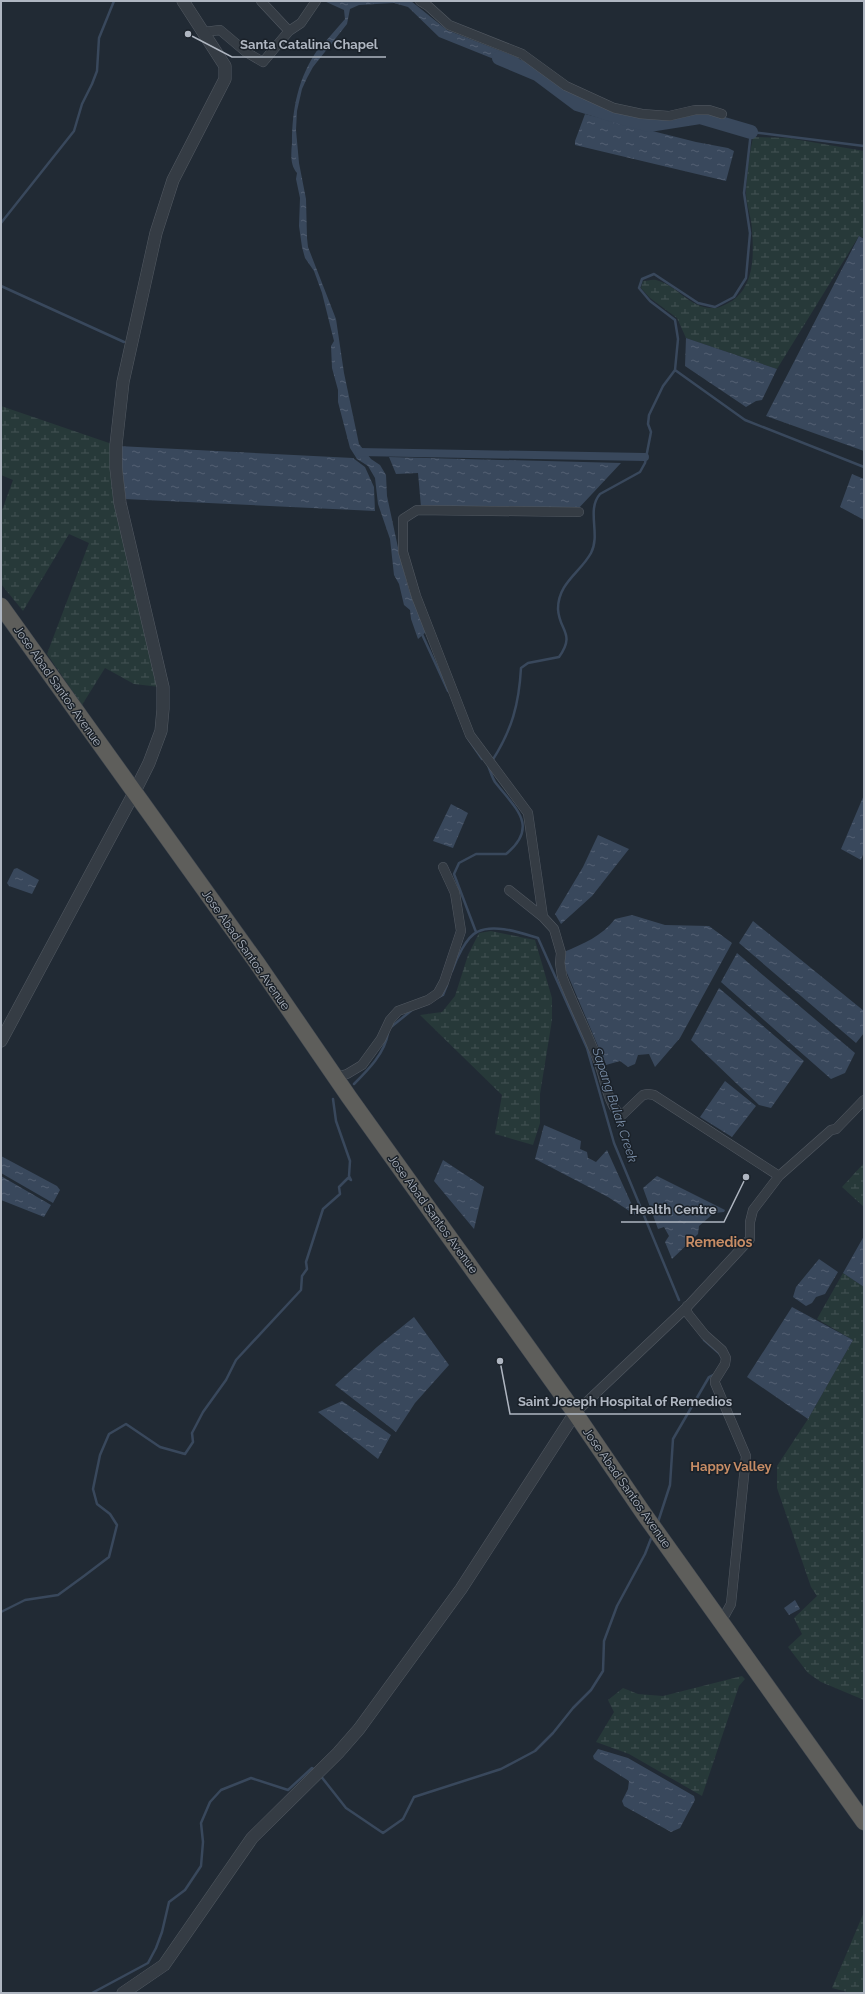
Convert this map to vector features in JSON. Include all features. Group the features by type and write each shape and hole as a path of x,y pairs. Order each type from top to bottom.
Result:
{"highway":[{"name":"Jose Abad Santos Avenue","path":"1,606 257,963 336,1078 575,1413 661,1539 864,1822"}],"street":[{"path":"1,1041 134,793 161,731 163,687 120,503 116,468 116,445 123,382 156,233 173,180 225,79 225,66 183,1"},
{"path":"261,1 289,31"},
{"path":"420,1 428,6 449,25 522,54 566,86 614,108 642,114 669,116 695,110 709,110 722,114"},
{"path":"204,32 220,30 246,52 263,62 289,31 301,23 314,5"},
{"path":"543,917 528,814 470,735 416,596 403,552 403,519 417,510 579,512"},
{"path":"336,1078 347,1074 362,1064 381,1039 390,1020 398,1012 428,1000 438,993 444,982 461,931 455,893 443,867"},
{"path":"509,890 543,917 554,930 561,953 560,963 562,976 599,1063 603,1082 614,1109 621,1116 643,1095 654,1095 779,1176"},
{"path":"123,1993 164,1965 252,1838 338,1753 381,1701 457,1594 575,1413 688,1306 750,1240 751,1215 779,1176 830,1130 836,1129 864,1100"},
{"path":"688,1306 687,1312 689,1315 724,1353 726,1358 725,1364 715,1380 715,1383 746,1456 731,1604 721,1622"}],"green space":[{"path":"753,137 788,138 864,151 864,238 859,236 777,369 686,338 677,318 650,298 641,288 643,281 656,280 670,286 696,304 704,307 717,308 732,301 745,287 749,279 753,250 752,226 746,192 748,164"},
{"path":"1,406 112,444 160,687 134,684 105,668 82,705 47,654 89,543 69,534 23,611 1,584 1,513 13,480 1,475"},
{"path":"491,931 535,940 552,998 552,1020 540,1094 540,1123 533,1145 495,1134 502,1095 420,1015 442,1012 455,996 468,955 479,933"},
{"path":"864,1163 864,1207 842,1187"},
{"path":"843,1273 864,1287 864,1700 821,1682 808,1673 788,1647 802,1634 794,1618 817,1596 811,1587 777,1488 777,1466 808,1419 853,1340 817,1319"},
{"path":"742,1676 745,1679 739,1686 702,1796 629,1754 596,1742 614,1712 608,1700 623,1688 638,1694 663,1696"},
{"path":"864,1912 864,1993 851,1993 832,1988"}],"water":[{"path":"324,1 411,1 447,30 519,58 514,67 439,37 408,7 394,3 359,5 350,9 347,24 313,67 302,89 297,111 296,130 299,163 306,199 308,247 336,319 344,373 359,444 371,459 380,465 386,475 387,496 400,557 409,590 426,632 418,639 411,619 410,610 404,605 399,584 394,575 390,539 378,504 375,478 368,466 357,459 350,448 338,402 338,390 332,368 331,346 334,341 322,293 314,271 305,258 302,247 299,226 300,198 296,179 297,173 292,163 291,155 295,106 301,83 311,60 318,49 310,42 309,38 319,43 325,42 345,19 344,10"},
{"path":"585,114 696,142 728,148 734,151 726,181 575,145 575,141"},
{"path":"859,236 864,239 864,451 766,416"},
{"path":"686,338 777,369 762,400 756,401 746,407 685,366"},
{"path":"118,446 353,458 365,467 374,487 375,511 124,499"},
{"path":"389,457 621,463 577,510 421,507 418,473 396,474"},
{"path":"852,474 864,479 864,520 840,507"},
{"path":"864,795 864,852 861,860 841,849"},
{"path":"451,804 468,813 453,848 433,841"},
{"path":"598,835 629,849 592,896 561,924 555,914 583,867"},
{"path":"17,868 39,880 32,894 9,886 7,883 14,869"},
{"path":"632,915 665,925 709,926 732,943 680,1038 655,1067 649,1054 638,1055 635,1064 628,1067 620,1061 606,1065 564,966 564,952 585,943 598,935 615,919"},
{"path":"753,921 864,1011 864,1033 856,1043 739,943"},
{"path":"737,953 855,1053 845,1073 831,1079 721,982"},
{"path":"719,988 804,1061 771,1108 759,1105 691,1040"},
{"path":"725,1081 756,1106 732,1137 700,1117"},
{"path":"544,1125 581,1141 580,1149 587,1152 588,1158 596,1162 607,1150 637,1216 608,1197 535,1159"},
{"path":"1,1156 57,1186 60,1190 53,1203 1,1173"},
{"path":"443,1160 484,1187 474,1229 434,1181"},
{"path":"1,1176 51,1205 44,1217 1,1200"},
{"path":"657,1176 725,1210 724,1212 714,1213 699,1226 698,1234 672,1259 665,1242 669,1236 664,1227 658,1229 643,1188"},
{"path":"864,1236 864,1287 843,1273"},
{"path":"819,1259 838,1272 825,1294 816,1297 812,1303 806,1306 793,1297 796,1287"},
{"path":"792,1307 853,1340 808,1419 747,1377"},
{"path":"414,1317 449,1365 415,1403 396,1432 335,1385 377,1347"},
{"path":"342,1401 391,1435 378,1459 318,1412"},
{"path":"795,1600 800,1609 789,1615 784,1608"},
{"path":"598,1749 628,1758 694,1796 695,1800 680,1828 671,1832 624,1806 622,1801 628,1789 629,1781 594,1759 593,1756"}],"waterway":[{"path":"1,223 74,131 82,104 97,71 99,38 114,1"},
{"path":"499,58 537,74 577,104 616,116 649,125 700,117 751,132"},
{"path":"492,761 505,738 513,716 521,668 528,663 559,657 564,649 566,637 559,616 559,600 566,585 586,560 594,546 594,507 596,500 600,494 640,472 645,463 651,432 648,424 649,415 663,386 675,370 678,339 675,320 650,301 639,288 642,279 654,274 698,303 715,307 734,297 746,278 750,233 744,193 751,132 864,146"},
{"path":"1,286 124,342"},
{"path":"675,370 745,420 864,467"},
{"path":"359,452 645,457"},
{"path":"421,632 448,691"},
{"path":"469,740 482,759"},
{"path":"476,932 454,874 459,863 476,854 506,854 516,844 521,835 523,826 521,817 510,800 495,782 488,765"},
{"name":"Sapang Bulak Creek","path":"452,971 465,944 473,935 484,929 491,928 508,930 538,938 587,1048 614,1143 679,1300"},
{"path":"439,997 443,995 447,985"},
{"path":"391,1027 412,1010"},
{"path":"354,1084 380,1054 388,1033"},
{"path":"1,1612 25,1600 58,1595 109,1557 117,1525 110,1514 97,1504 93,1489 100,1455 109,1434 126,1424 160,1447 185,1454 193,1442 192,1433 203,1412 226,1380 236,1360 301,1290 302,1276 307,1269 306,1262 323,1209 340,1194 339,1187 348,1178 351,1180 349,1176 350,1161 336,1121 333,1099"},
{"name":"Sapang Bulak Creek","path":"704,1340 720,1354"},
{"name":"Sapang Bulak Creek","path":"658,1522 670,1485 673,1439 709,1377 715,1374"},
{"path":"320,1775 346,1808 383,1833 403,1819 414,1797 501,1769 535,1751 591,1690 603,1671 604,1641 617,1606 645,1554 652,1536"},
{"path":"92,1993 148,1963 162,1932 169,1902 185,1890 201,1866 203,1842 201,1823 210,1802 221,1790 251,1778 288,1790 312,1768 315,1770"}],"place":[{"name":"Santa Catalina Chapel","path":"188,34"},
{"name":"Health Centre","path":"746,1177"},
{"name":"Saint Joseph Hospital of Remedios","path":"500,1361"}],"district":[{"name":"Remedios","path":"719,1242"},
{"name":"Happy Valley","path":"731,1466"}]}
